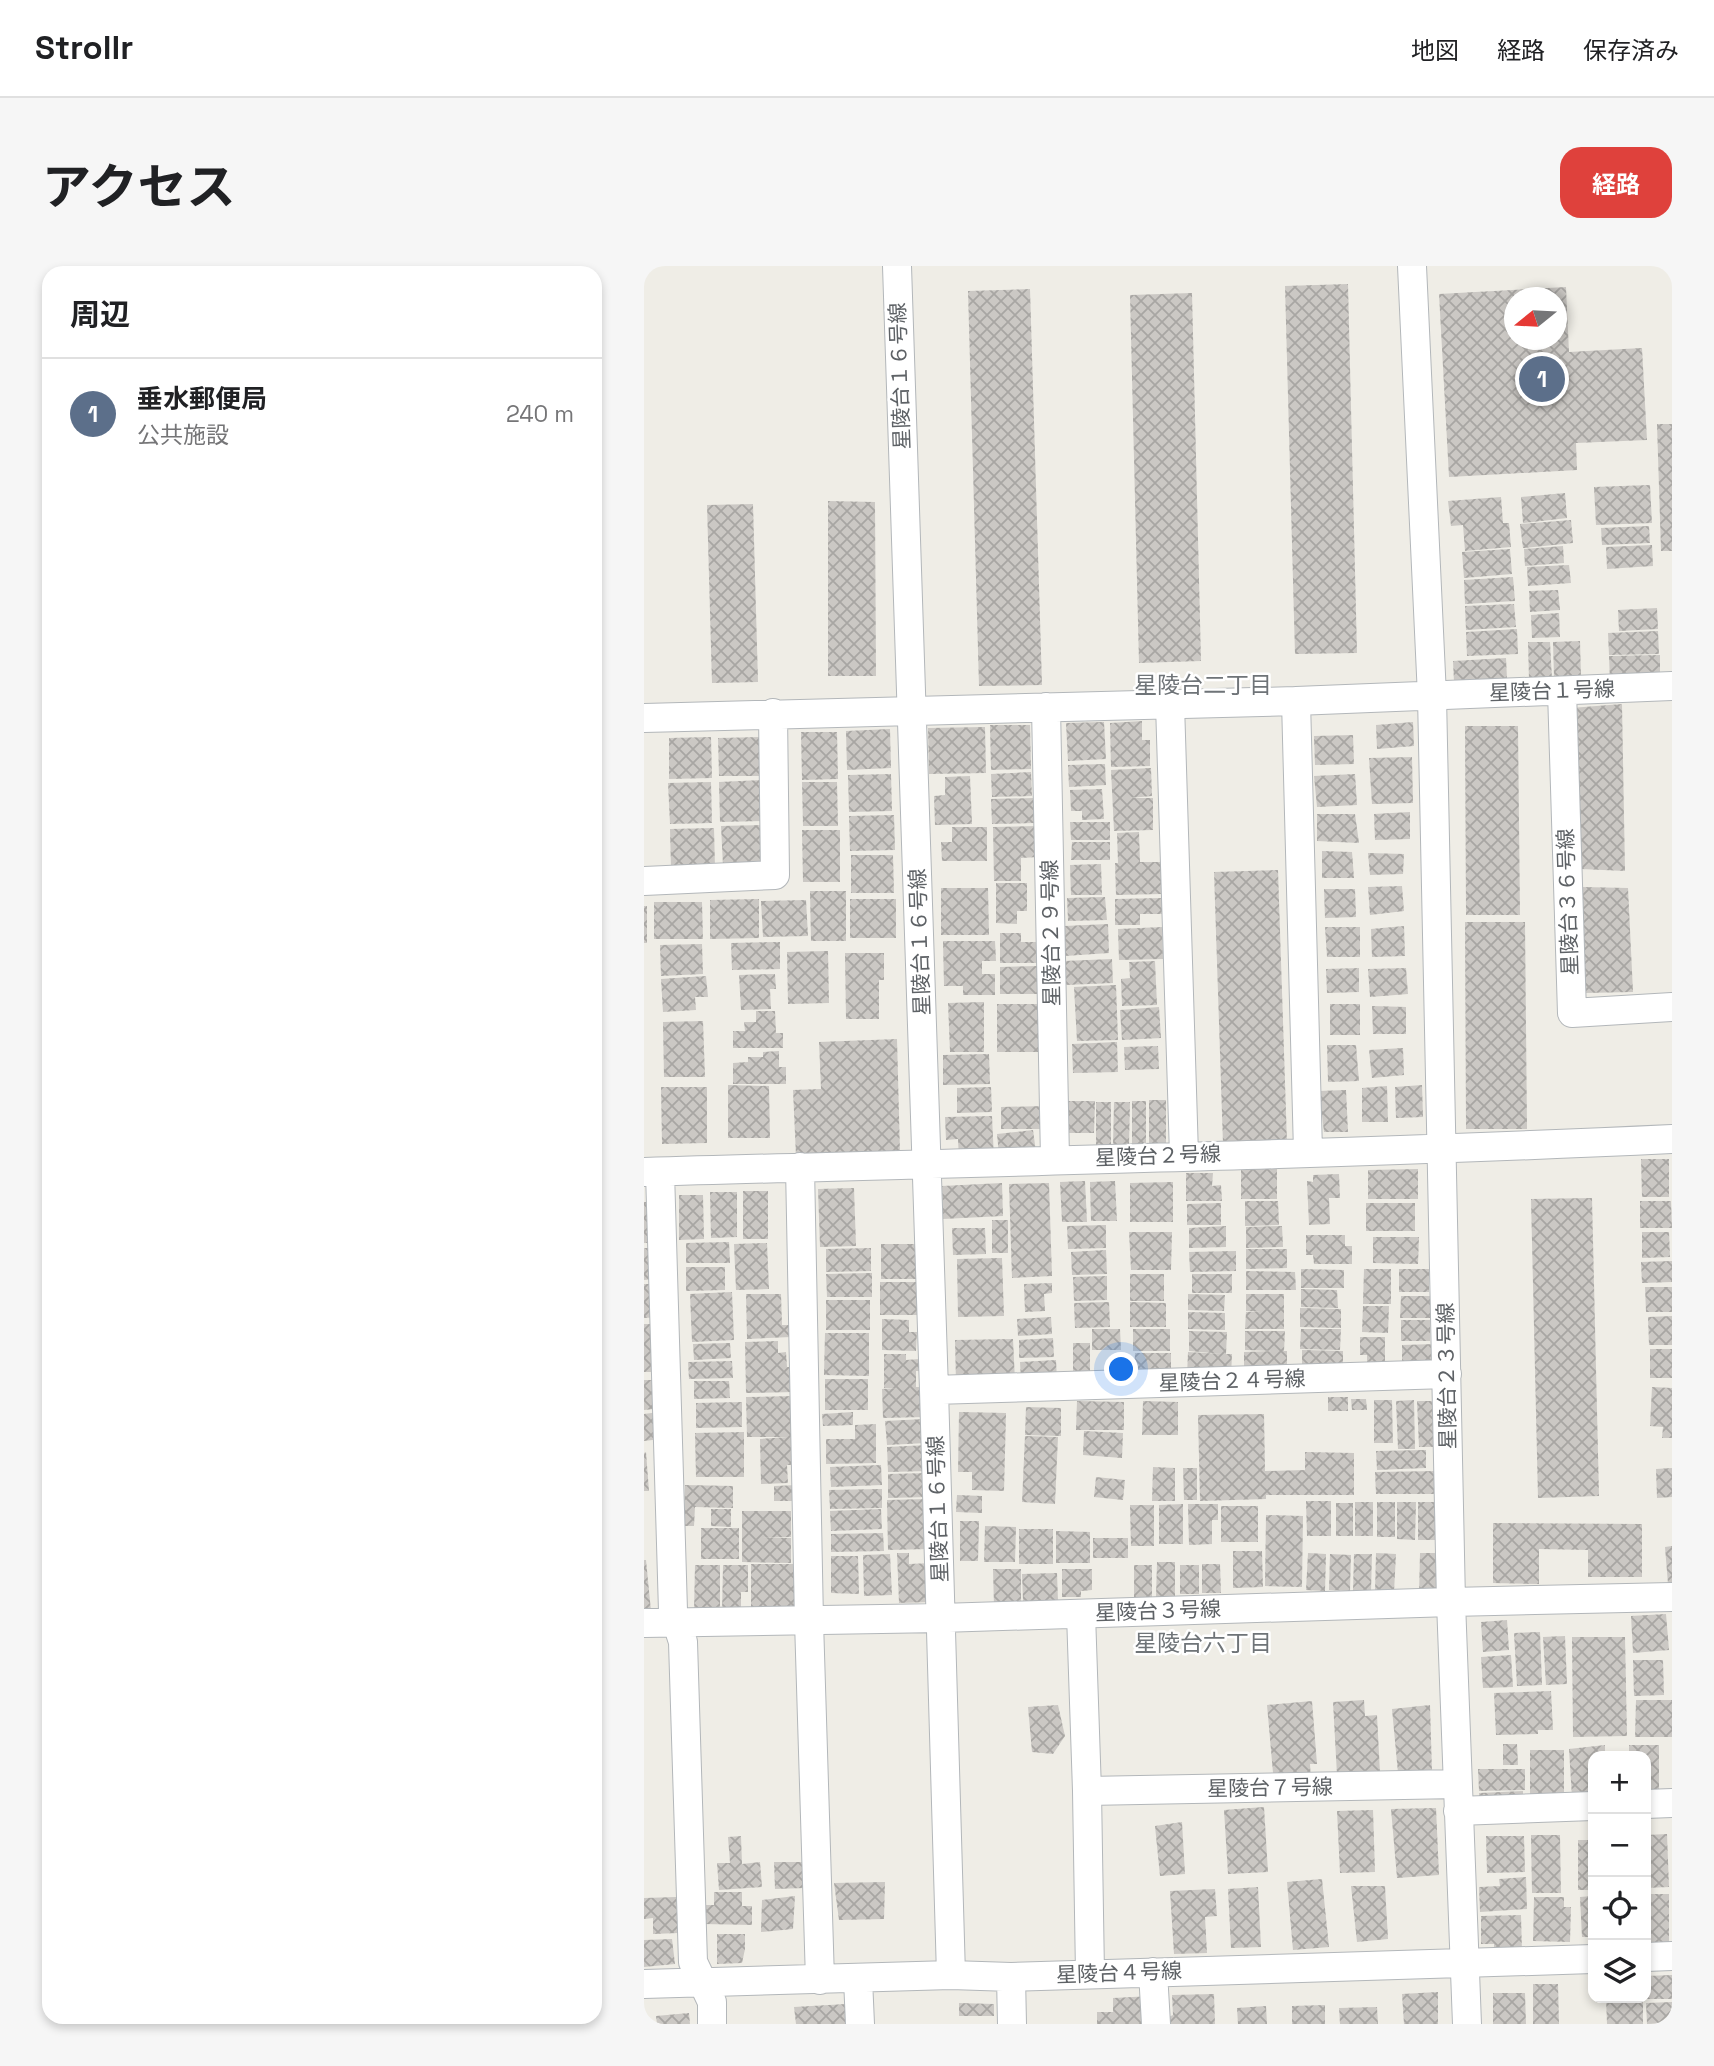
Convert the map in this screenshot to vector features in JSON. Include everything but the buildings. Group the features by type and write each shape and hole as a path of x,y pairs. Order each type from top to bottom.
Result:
{"street":[{"name":"星陵台１６号線","path":"897,266 951,1975"},
{"name":"星陵台２３号線","path":"1412,266 1432,696 1457,1797"},
{"name":"星陵台１号線","path":"644,718 1296,701 1672,686"},
{"name":"星陵台３６号線","path":"1562,691 1572,1013 1672,1007"},
{"path":"1296,701 1308,1152"},
{"path":"1170,704 1184,1156"},
{"name":"星陵台２９号線","path":"1046,707 1055,1159"},
{"path":"644,881 775,875 773,713"},
{"name":"星陵台２号線","path":"652,1172 1443,1150 1672,1139"},
{"path":"800,1167 809,1621 820,1980"},
{"path":"652,1172 673,1611 683,1642 693,1962 712,2002 712,2024"},
{"name":"星陵台２４号線","path":"934,1390 1447,1374"},
{"name":"星陵台３号線","path":"644,1623 941,1618 1672,1597"},
{"path":"1081,1614 1090,1974"},
{"name":"星陵台７号線","path":"1087,1791 1457,1797 1588,1806"},
{"path":"1457,1797 1466,2024"},
{"path":"1651,1804 1672,1803"},
{"path":"1651,1957 1672,1956"},
{"name":"星陵台４号線","path":"644,1984 951,1975 1011,1977 1588,1959"},
{"path":"1153,1972 1156,2024"},
{"path":"1011,1977 1012,2024"},
{"path":"858,1979 860,2024"}],"place":[{"name":"垂水郵便局","path":"1542,379"}],"district":[{"name":"星陵台二丁目","path":"1203,685"},
{"name":"星陵台六丁目","path":"1203,1643"}]}
